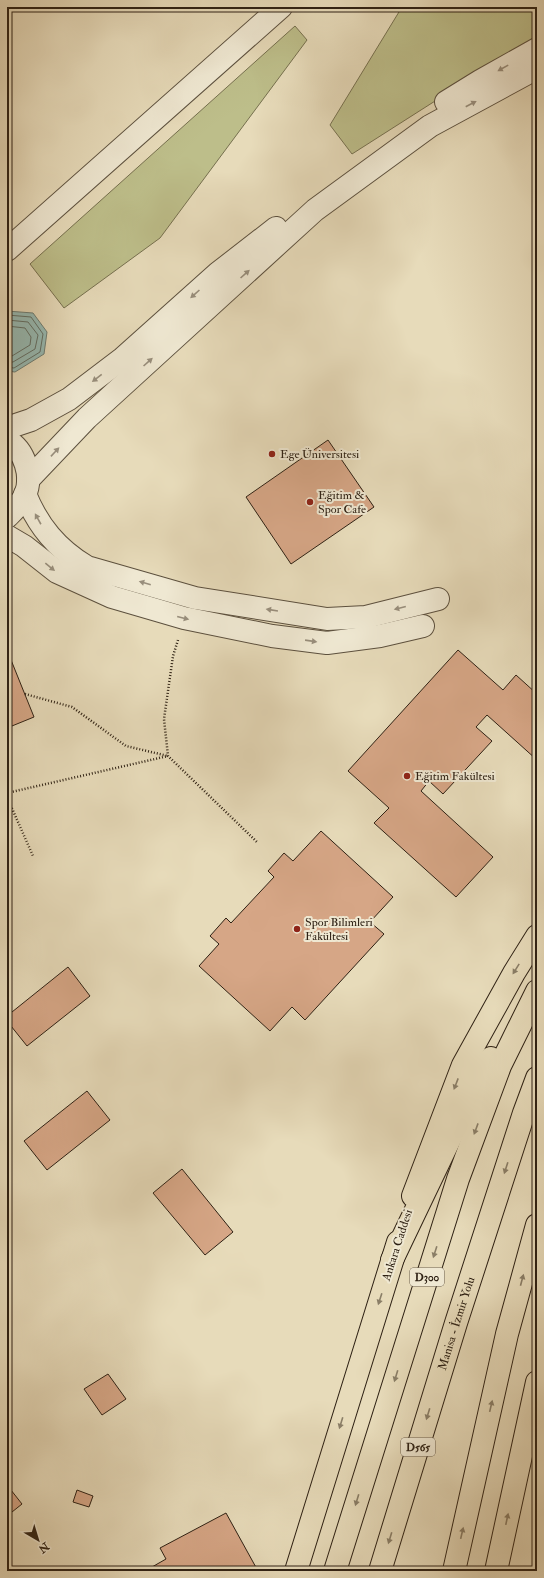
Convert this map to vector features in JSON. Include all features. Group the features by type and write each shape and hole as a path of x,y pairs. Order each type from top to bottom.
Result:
{"main road":[{"name":"Ankara Caddesi","path":"296,1571 412,1199 463,1065 514,973 537,936"},
{"path":"392,1260 481,1074 537,984"},
{"name":"D300","path":"335,1571 458,1179 500,1066 537,991"},
{"name":"Manisa - İzmir Yolu","path":"380,1571 456,1323 524,1113 537,1078"},
{"path":"454,1571 507,1334 537,1225"},
{"path":"496,1571 537,1382"}],"street":[{"path":"7,250 281,7"},
{"path":"7,516 18,507 27,487 87,418 305,211 382,143 480,81 537,49"},
{"path":"7,428 31,420 69,399 122,358 218,273 305,211 430,126 537,68"},
{"path":"7,440 20,452 26,466 27,487 42,528 59,546 87,566 195,598 327,619 366,617 438,599"},
{"path":"7,536 24,546 57,572 112,597 184,618 272,636 327,644 380,636 423,626"}],"path":[{"path":"168,756 164,719 173,656 184,618"},
{"path":"25,694 72,707 126,746 168,756 257,842"},
{"path":"7,793 168,756"},
{"path":"7,797 33,856"}],"green space":[{"path":"402,7 537,7 537,36 352,154 330,125"},
{"path":"295,26 307,40 160,238 64,308 30,264"}],"water":[{"path":"7,311 33,313 47,332 44,354 15,372 7,371"}],"building":[{"name":"Eğitim & Spor Cafe","path":"328,440 374,507 291,564 246,497"},
{"path":"537,596 537,606 532,601"},
{"path":"7,650 34,717 7,728"},
{"name":"Eğitim Fakültesi","path":"458,650 503,690 516,675 537,694 537,760 487,715 476,727 492,741 443,794 429,781 421,791 493,857 456,897 374,823 389,808 348,771"},
{"name":"Spor Bilimleri Fakültesi","path":"321,831 393,897 370,922 384,934 305,1020 292,1007 270,1031 199,966 219,944 210,936 226,918 231,923 274,877 268,871 284,853 293,861"},
{"path":"68,967 90,996 27,1046 7,1021 7,1016"},
{"path":"87,1091 110,1120 47,1170 24,1141"},
{"path":"182,1169 233,1232 205,1255 153,1193"},
{"path":"108,1374 126,1399 102,1415 84,1389"},
{"path":"7,1485 22,1504 7,1516"},
{"path":"77,1490 93,1496 89,1507 73,1502"},
{"path":"226,1513 258,1571 145,1571 166,1559 160,1548"},
{"path":"64,1567 66,1571 57,1571"}],"place":[{"name":"Ege Üniversitesi","path":"272,454"},
{"name":"Eğitim & Spor Cafe","path":"310,502"},
{"name":"Eğitim Fakültesi","path":"407,776"},
{"name":"Spor Bilimleri Fakültesi","path":"297,929"}]}
